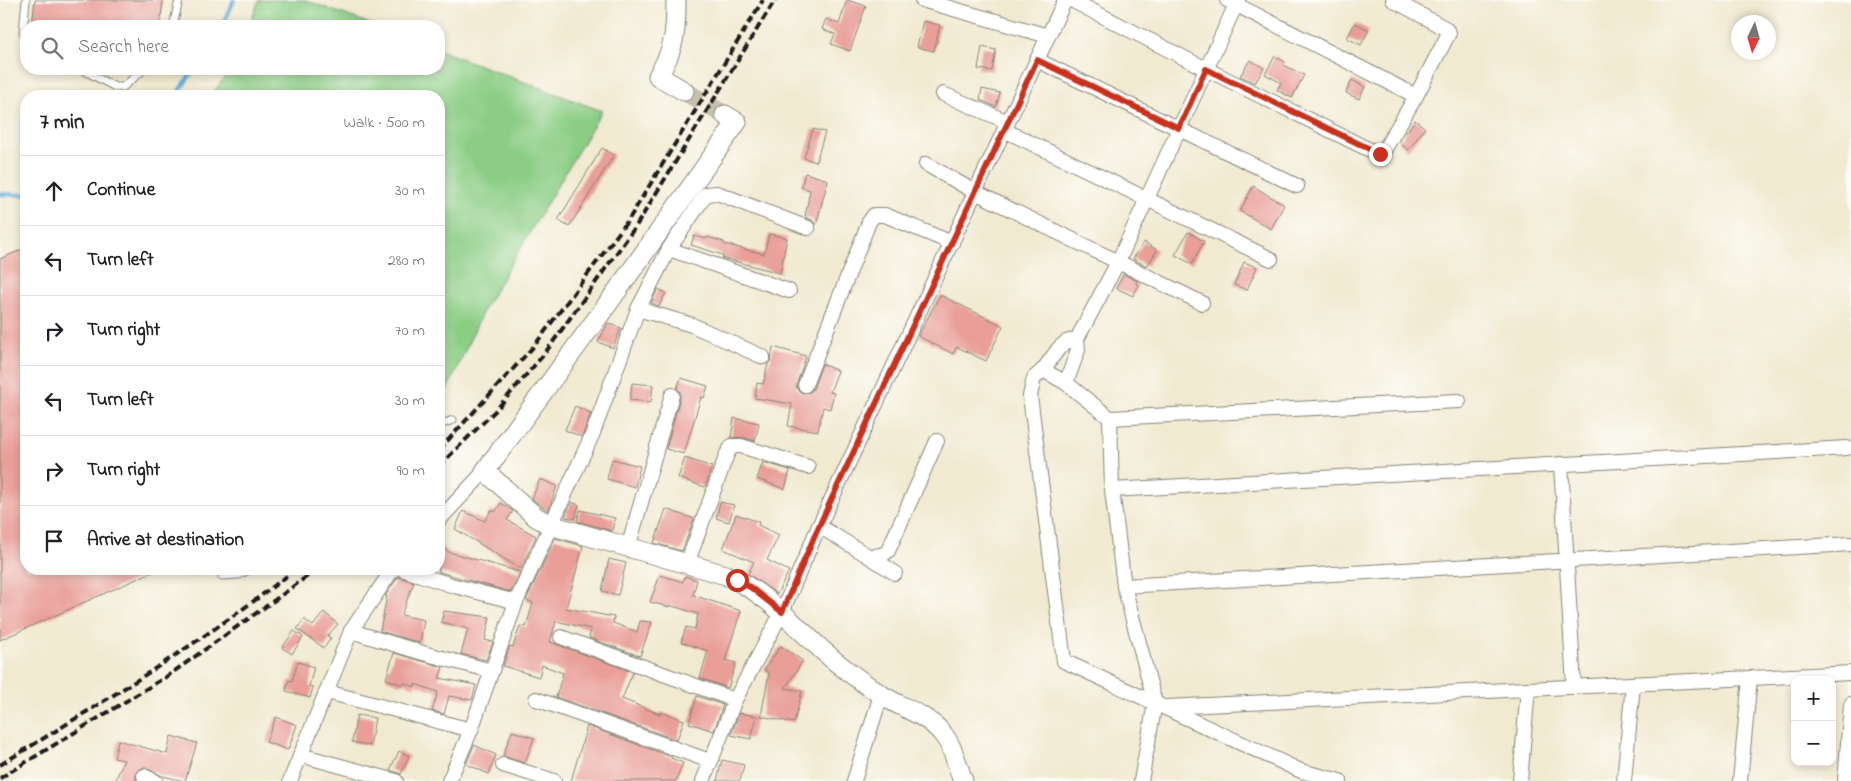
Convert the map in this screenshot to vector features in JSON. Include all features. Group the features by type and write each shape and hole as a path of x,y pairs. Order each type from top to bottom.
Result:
{"street":[{"path":"676,0 676,30 668,58 658,76 684,91"},
{"path":"922,0 1048,36"},
{"path":"702,781 735,700 782,612 819,526 1065,0"},
{"path":"1071,0 1206,69 1380,154 1416,96 1449,34 1446,28 1393,0"},
{"path":"1066,383 1078,350 1078,339 1118,262 1206,69 1234,2 1416,96"},
{"path":"1037,60 1297,186"},
{"path":"943,94 1146,199 1271,259"},
{"path":"445,514 486,471 737,122 725,115"},
{"path":"926,164 975,192 1202,303"},
{"path":"450,781 471,730 516,602 592,432 638,309 669,249 706,194 717,192 808,228"},
{"path":"805,385 869,222 874,214 885,215 952,243"},
{"path":"669,249 789,291"},
{"path":"638,309 692,325 764,357"},
{"path":"1078,339 1066,342 1059,348 1043,370 1034,378 1030,396 1064,661 1301,771 1340,781"},
{"path":"1043,370 1066,383 1110,418 1459,401"},
{"path":"628,548 672,395"},
{"path":"1110,418 1112,490 1124,586 1160,705 1142,781"},
{"path":"870,557 884,554 888,551 937,441"},
{"path":"687,564 727,454 732,446 741,446 808,467"},
{"path":"1112,490 1847,448"},
{"path":"1561,464 1574,687"},
{"path":"486,471 536,517 550,525 726,575 750,587 782,612 831,657 881,695 926,720 941,731 963,781"},
{"path":"819,526 895,572"},
{"path":"1124,586 1851,544"},
{"path":"290,781 351,631 389,575"},
{"path":"420,575 516,602"},
{"path":"351,631 423,653 492,671"},
{"path":"561,637 735,700"},
{"path":"1160,705 1851,673"},
{"path":"1740,781 1750,678"},
{"path":"1624,781 1633,684"},
{"path":"1520,781 1528,689"},
{"path":"327,692 471,730"},
{"path":"854,781 881,695"},
{"path":"536,699 710,761"},
{"path":"1845,781 1851,704"},
{"path":"300,755 396,781"},
{"path":"503,765 554,781"}],"lane":[{"path":"24,20 26,0"},
{"path":"174,20 179,0"},
{"path":"92,75 119,88 123,87 137,75"},
{"path":"445,423 453,420"},
{"path":"222,576 239,575"}],"green space":[{"path":"259,0 305,0 360,20 251,20"},
{"path":"445,52 602,111 484,309 445,395 445,90 215,90 227,75 445,75"}],"building":[{"path":"35,0 163,0 161,20 33,20"},
{"path":"847,0 866,6 850,51 831,44 835,34 822,29 826,19 839,24"},
{"path":"923,21 940,25 934,51 917,47"},
{"path":"1355,23 1369,30 1361,45 1347,38"},
{"path":"982,47 996,50 992,71 978,69"},
{"path":"1275,56 1285,62 1283,65 1304,75 1292,98 1277,90 1281,83 1265,74"},
{"path":"1250,60 1264,68 1255,83 1240,76"},
{"path":"1352,80 1365,87 1359,99 1346,93"},
{"path":"982,89 1000,93 996,107 980,100"},
{"path":"1415,120 1425,128 1408,150 1399,142"},
{"path":"813,129 825,132 816,162 804,158"},
{"path":"602,148 614,155 569,227 558,220"},
{"path":"805,173 828,180 816,225 812,220 805,217 810,190 801,187"},
{"path":"1253,186 1284,205 1271,229 1240,211"},
{"path":"1188,232 1204,241 1192,264 1175,255"},
{"path":"769,234 787,238 780,273 722,258 723,255 691,245 694,236 706,239 707,237 724,242 724,244 764,254"},
{"path":"1144,242 1157,250 1147,266 1133,259"},
{"path":"20,251 20,575 146,575 0,640 0,259"},
{"path":"1244,262 1257,267 1247,290 1234,285"},
{"path":"1124,274 1137,281 1136,284 1139,285 1133,296 1116,288"},
{"path":"658,289 666,293 659,306 651,303"},
{"path":"940,295 1003,326 986,361 957,347 953,354 918,336"},
{"path":"608,323 621,328 613,348 598,342"},
{"path":"773,347 806,356 796,386 802,393 810,392 813,389 822,364 838,371 830,392 834,393 830,409 823,407 818,431 788,426 792,404 755,398 757,383 763,384"},
{"path":"681,378 708,386 704,398 701,397 684,454 666,449 680,397 680,392 677,388"},
{"path":"632,383 653,385 651,402 630,400"},
{"path":"575,406 591,413 582,437 565,430"},
{"path":"734,418 759,423 755,441 741,437 731,438"},
{"path":"685,458 712,467 705,487 678,478"},
{"path":"612,459 640,466 635,487 607,479"},
{"path":"763,462 790,470 785,489 757,479"},
{"path":"540,479 557,486 548,511 532,499"},
{"path":"571,502 579,505 575,519 565,517"},
{"path":"720,502 734,505 729,522 716,518"},
{"path":"501,503 513,511 507,520 536,536 521,569 455,529 463,511 485,521 491,510 495,512"},
{"path":"666,509 694,519 682,551 654,543"},
{"path":"580,510 615,518 612,531 577,521"},
{"path":"736,514 759,522 758,525 779,535 767,560 789,571 777,594 748,574 754,562 723,549"},
{"path":"555,538 583,546 566,608 614,617 613,623 637,632 640,621 652,622 640,656 589,638 591,629 556,621 550,642 633,672 622,699 660,714 661,712 684,720 677,740 556,697 563,673 542,665 539,677 503,666 510,646 513,647 520,626 526,627 533,603 526,600"},
{"path":"445,549 449,552 520,572 511,592 445,574"},
{"path":"609,559 626,563 618,595 602,591"},
{"path":"660,575 683,582 685,576 697,580 693,595 741,611 725,660 736,663 728,688 700,678 708,651 681,642 686,627 695,629 698,614 669,605 669,607 650,602"},
{"path":"398,577 414,582 401,615 424,620 420,643 380,631 387,596 385,596"},
{"path":"444,611 490,617 485,640 493,642 486,660 461,654 468,629 441,622"},
{"path":"324,612 338,624 327,636 331,638 324,648 297,629 304,619 313,626"},
{"path":"294,631 303,637 292,654 282,648"},
{"path":"781,646 803,661 785,688 802,691 794,723 761,716 769,673 764,670"},
{"path":"394,653 443,667 439,678 476,685 472,700 449,696 444,714 432,711 438,692 415,684 415,687 404,683 403,685 386,679"},
{"path":"298,662 314,667 309,686 313,687 310,698 286,691 289,680 292,681"},
{"path":"697,696 723,705 714,731 689,723"},
{"path":"739,713 757,716 751,739 731,735"},
{"path":"357,715 375,718 370,746 352,742"},
{"path":"276,717 297,725 288,750 266,742"},
{"path":"587,726 672,757 683,763 676,781 571,781"},
{"path":"512,731 534,738 525,763 503,756"},
{"path":"171,736 197,743 185,781 162,776 144,767 136,772 136,781 115,781 124,760 114,758 118,740 167,754"},
{"path":"474,745 496,755 489,774 466,764"},
{"path":"399,751 409,756 401,774 390,770"},
{"path":"722,760 744,765 740,781 717,781"}],"waterway":[{"path":"225,20 234,0"},
{"path":"180,90 190,75"},
{"path":"0,194 20,195"}],"tunnel":[{"path":"684,91 725,115"}],"railway":[{"path":"445,443 534,346 629,219 763,0"},
{"path":"445,460 496,410 545,353 636,226 775,0"},
{"path":"0,765 188,647 288,575"},
{"path":"0,778 169,675 309,575"}],"route":[{"path":"737,580 750,587 782,612 819,526 1037,60 1179,128 1206,69 1380,154"}]}
